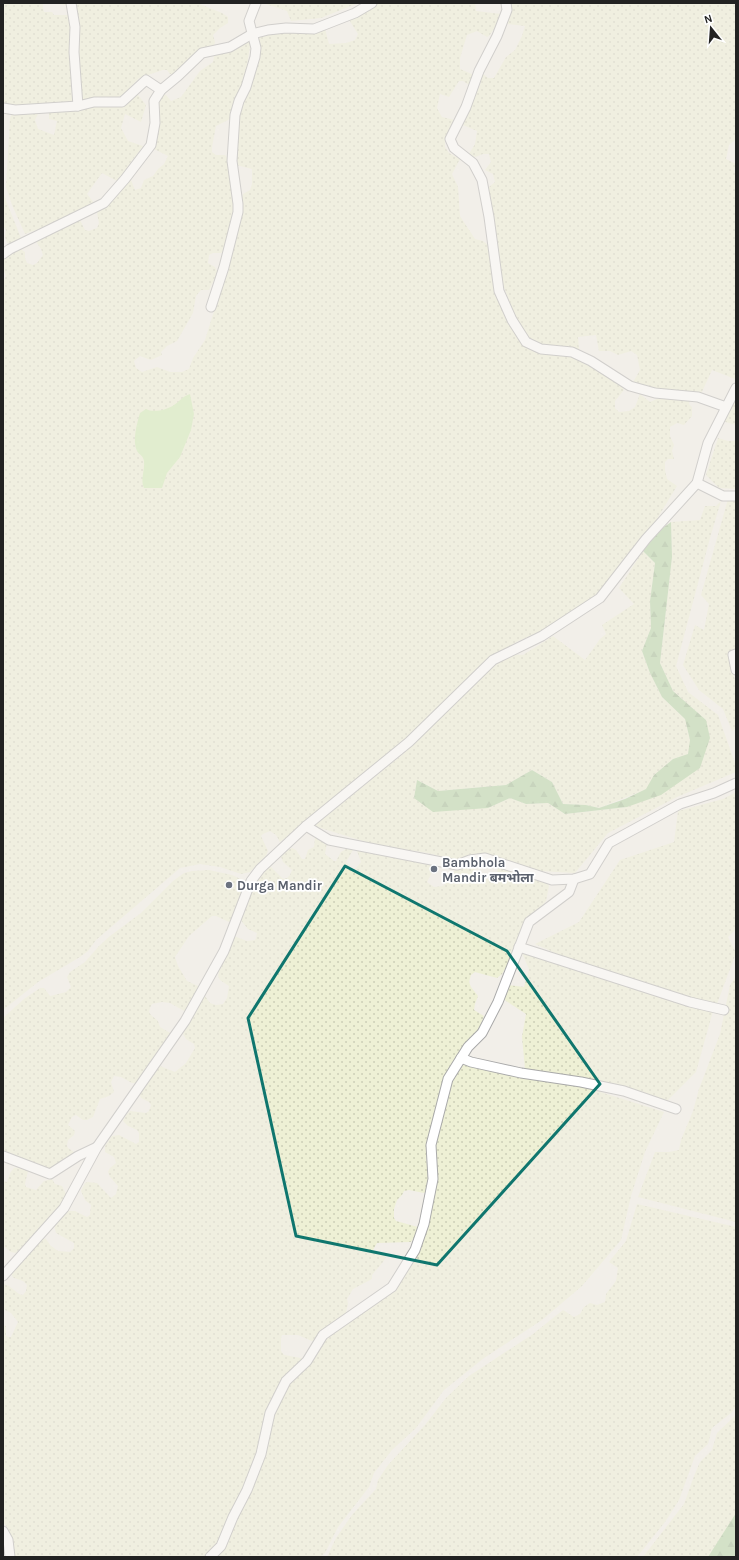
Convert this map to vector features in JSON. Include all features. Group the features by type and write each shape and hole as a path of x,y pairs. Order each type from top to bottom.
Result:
{"street":[{"path":"71,3 74,27 74,52 78,106"},
{"path":"211,307 224,267 238,212 232,161 235,115 239,101 246,87 255,57 256,48 249,21 256,3"},
{"path":"3,254 70,218 104,203 125,179 151,145 155,123 154,101 161,90 202,53 230,47 252,34 268,30 286,28 314,29 355,13 372,3"},
{"path":"506,3 506,10 497,36 479,71 466,106 450,139 454,148 473,163 482,180 495,256 499,291 512,320 526,342 541,349 572,352 591,361 630,386 655,393 698,397 726,408"},
{"path":"3,108 15,110 78,106 94,102 122,102 146,80 161,90"},
{"path":"3,1276 64,1208 96,1147 186,1021 224,951 251,881 260,869 306,826 409,742 493,660 542,636 600,598 646,539 697,483 708,443 736,388"},
{"path":"697,483 723,496 736,496"},
{"path":"736,654 733,655 736,670"},
{"path":"306,826 329,840 370,849 457,865 470,860 485,858 552,880 574,879 590,874 610,843 680,804 714,793 736,783"},
{"path":"210,1557 221,1546 247,1490 261,1454 270,1412 286,1381 307,1361 323,1335 392,1287 415,1250 424,1224 433,1179 431,1145 448,1079 468,1047 482,1033 498,1002 529,922 569,892 574,879"},
{"path":"519,948 690,1002 724,1010"},
{"path":"461,1058 471,1062 521,1073 581,1082 624,1091 676,1109"},
{"path":"3,1156 50,1174 78,1156 96,1147"},
{"path":"3,1531 8,1540 10,1557"}],"highlighted area":[{"path":"345,866 507,951 600,1084 437,1265 296,1236 248,1018"}],"green space":[{"path":"3,3 46,3 43,4 44,12 52,12 54,15 70,15 75,102 12,106 3,104"},
{"path":"46,3 69,3 69,5 67,5"},
{"path":"75,3 197,3 222,13 228,17 228,23 213,35 215,42 214,46 200,51 173,74 170,74 167,70 163,70 139,78 123,95 115,98 84,101 80,97"},
{"path":"263,3 358,3 321,18 291,21 287,11"},
{"path":"377,3 475,3 476,11 501,14 499,22 489,36 487,37 477,31 467,35 460,58 460,69 474,75 469,85 463,81 459,81 449,97 440,94 437,108 442,117 454,120 451,131 445,139 445,147 449,153 460,159 452,174 458,187 460,216 475,239 483,241 492,248 497,291 526,343 571,353 621,385 624,390 615,401 615,408 619,412 629,411 635,407 640,394 650,402 659,398 690,399 689,404 692,407 692,416 684,425 677,423 670,427 670,436 674,445 672,451 674,459 668,459 665,462 665,470 667,479 677,486 652,527 613,578 590,603 546,629 518,641 497,654 415,732 301,827 280,842 276,835 270,831 263,834 261,836 268,851 266,856 250,872 241,874 220,867 200,864 180,868 96,940 88,951 38,982 3,1010 3,281 6,276 3,269 3,260 19,248 25,252 27,263 33,265 37,263 43,255 35,240 76,219 80,220 85,230 89,231 97,228 99,223 97,213 114,199 129,178 135,190 141,188 144,180 153,176 164,164 168,156 153,148 157,104 162,94 166,95 171,101 181,97 200,71 213,62 213,55 248,39 251,40 246,72 230,119 216,126 212,147 212,152 216,155 225,155 228,159 235,211 224,250 221,253 213,253 209,255 208,263 215,267 217,271 216,276 209,290 201,290 196,296 193,313 177,341 167,346 161,352 162,355 151,360 140,356 134,361 136,368 142,372 157,367 170,372 182,372 189,369 193,358 205,340 225,276 228,272 236,233 241,220 243,194 250,190 252,184 252,169 236,165 235,129 258,36 260,34 325,29 329,44 346,43 355,40 358,34 348,18"},
{"path":"508,3 736,3 736,139 729,145 726,159 736,164 734,170 736,177 735,379 712,370 701,394 660,390 632,384 640,370 637,355 631,351 618,355 610,351 599,351 596,335 578,337 579,349 574,350 556,348 534,342 520,329 500,277 490,208 489,187 495,182 493,174 485,170 491,162 489,154 483,154 475,157 469,154 475,144 477,131 463,125 471,101 480,86 482,73 488,78 494,78 506,57 515,50 522,36 525,26 507,24"},
{"path":"138,95 146,105 141,122 125,114 121,128 128,141 143,146 117,181 102,173 87,194 94,203 42,228 25,234 6,187 10,118 12,113 39,112 35,120 38,129 54,135 57,121 49,119 49,112 82,109 94,105 120,107 132,96"},
{"path":"3,189 5,198 21,238 16,243 7,243 5,237 6,230 3,226"},
{"path":"190,394 194,414 191,430 180,457 167,473 162,488 144,488 142,482 144,461 143,457 137,451 135,442 140,413 146,409 156,411 168,408"},
{"path":"736,397 736,425 722,421"},
{"path":"718,438 728,441 736,441 736,489 719,488 706,475"},
{"path":"728,499 736,500 736,649 728,653 736,684 736,728 732,731 723,709 699,690 683,665 695,625 704,630 709,604 701,595"},
{"path":"721,501 676,666 688,692 718,715 736,766 736,772 677,797 608,833 575,873 540,871 503,859 478,854 455,860 428,853 376,845 314,826 402,755 493,665 508,654 523,655 553,636 585,660 600,639 606,634 602,625 634,604 619,588 643,551 655,563 650,601 651,628 642,651 650,673 662,697 685,719 690,740 689,754 673,759 654,775 647,789 599,808 586,805 563,804 552,782 532,770 506,785 438,791 417,780 414,798 488,808 510,798 526,804 548,803 565,814 627,807 700,768 706,720 673,691 660,663 672,557 671,522 700,520 705,506 716,506"},
{"path":"671,522 672,557 660,663 673,691 706,720 710,738 700,768 661,795 627,807 565,814 548,803 526,804 510,798 488,808 433,812 414,798 417,780 438,791 506,785 532,770 552,782 563,804 586,805 599,808 625,799 646,789 654,775 673,759 688,754 690,740 685,719 662,697 650,673 642,651 651,628 650,601 655,563 643,551 645,541"},
{"path":"736,792 736,929 728,937 736,953 717,1004 694,1000 582,965 535,944 579,922 620,860 674,842 678,811 723,799"},
{"path":"315,838 319,838 327,843 325,854 334,861 336,861 341,852 351,846 353,850 346,862 353,869 356,868 361,862 357,851 362,848 431,865 432,872 427,882 434,887 443,886 453,872 459,868 475,863 474,872 482,879 493,879 496,876 498,868 518,872 546,882 549,886 546,901 540,908 502,974 497,978 475,972 471,975 469,982 478,996 474,1010 484,1016 477,1034 460,1052 444,1076 428,1138 426,1160 429,1174 428,1189 424,1193 409,1190 404,1191 397,1200 394,1209 394,1218 396,1221 418,1227 415,1236 411,1242 377,1243 373,1250 380,1255 387,1255 383,1262 372,1275 372,1279 353,1289 347,1299 348,1304 345,1316 314,1342 298,1335 282,1335 281,1351 284,1355 301,1358 302,1361 264,1420 257,1457 247,1482 218,1541 206,1557 14,1557 9,1530 3,1522 3,1325 6,1326 6,1336 11,1337 18,1322 11,1313 3,1309 3,1286 4,1284 9,1286 19,1294 23,1295 26,1291 27,1285 23,1281 14,1278 12,1276 12,1272 42,1238 46,1239 50,1245 58,1251 70,1252 74,1248 74,1243 56,1233 54,1225 69,1211 75,1211 87,1217 90,1215 91,1205 85,1200 81,1191 85,1183 97,1183 111,1198 116,1194 118,1186 110,1177 108,1172 116,1163 114,1157 105,1152 105,1146 112,1136 119,1135 136,1144 139,1142 139,1133 137,1130 128,1126 123,1121 130,1111 146,1113 149,1111 151,1105 149,1102 141,1098 139,1093 157,1068 160,1066 175,1072 186,1063 195,1048 194,1044 186,1039 183,1034 201,999 205,996 210,1003 216,1005 223,1004 227,998 229,986 220,980 218,976 219,971 234,936 247,941 255,940 256,938 257,933 248,929 241,920 259,875 267,867 271,867 283,879 287,878 292,870 283,862 281,857 284,852 292,848 296,850 302,859 305,859 308,850 314,847"},
{"path":"209,870 232,875 246,883 232,921 229,922 216,916 212,916 189,936 175,957 178,966 187,981 198,986 199,990 186,1012 170,1003 162,1002 152,1004 149,1012 151,1015 158,1021 160,1027 172,1034 147,1066 141,1078 137,1083 132,1083 121,1077 114,1076 111,1082 114,1092 109,1096 100,1099 93,1117 83,1120 76,1115 72,1117 68,1125 75,1131 74,1135 68,1140 67,1145 68,1148 74,1152 73,1156 55,1167 47,1169 3,1152 3,1018 24,999 40,988 44,988 50,996 66,992 71,987 67,977 70,972 85,962 110,936 141,913 173,881 184,873"},
{"path":"522,953 628,987 713,1011 696,1072 667,1101 627,1088 525,1069 522,1037 526,1014 503,999 508,985 524,987 529,969"},
{"path":"736,976 736,1222 638,1197 655,1152 679,1150 681,1140 693,1111 699,1089 720,1034 730,985"},
{"path":"466,1063 591,1089 664,1112 645,1152 631,1196 621,1240 582,1286 542,1320 484,1358 444,1390 416,1428 392,1450 374,1473 369,1487 338,1527 325,1553 321,1557 215,1557 226,1544 275,1407 289,1383 326,1337 395,1289 417,1253 435,1139 455,1072"},
{"path":"20,1167 28,1171 25,1184 26,1187 36,1190 44,1181 52,1179 55,1184 62,1186 67,1196 63,1203 16,1253 11,1252 3,1246 3,1181 7,1182 10,1173 14,1168"},
{"path":"637,1204 736,1227 736,1407 731,1413 712,1428 708,1444 695,1456 679,1500 665,1522 637,1557 327,1557 336,1538 352,1515 376,1489 378,1480 388,1465 425,1425 446,1398 469,1376 533,1334 563,1310 574,1317 580,1314 584,1307 590,1303 597,1305 605,1302 606,1294 616,1281 618,1268 609,1262 626,1241"},
{"path":"736,1415 736,1513 723,1535 708,1557 643,1557 684,1504 700,1462 712,1450 717,1433"},
{"path":"736,1513 736,1557 708,1557"}],"place":[{"name":"Bambhola Mandir बमभोला","path":"434,869"},
{"name":"Durga Mandir","path":"229,885"}]}
